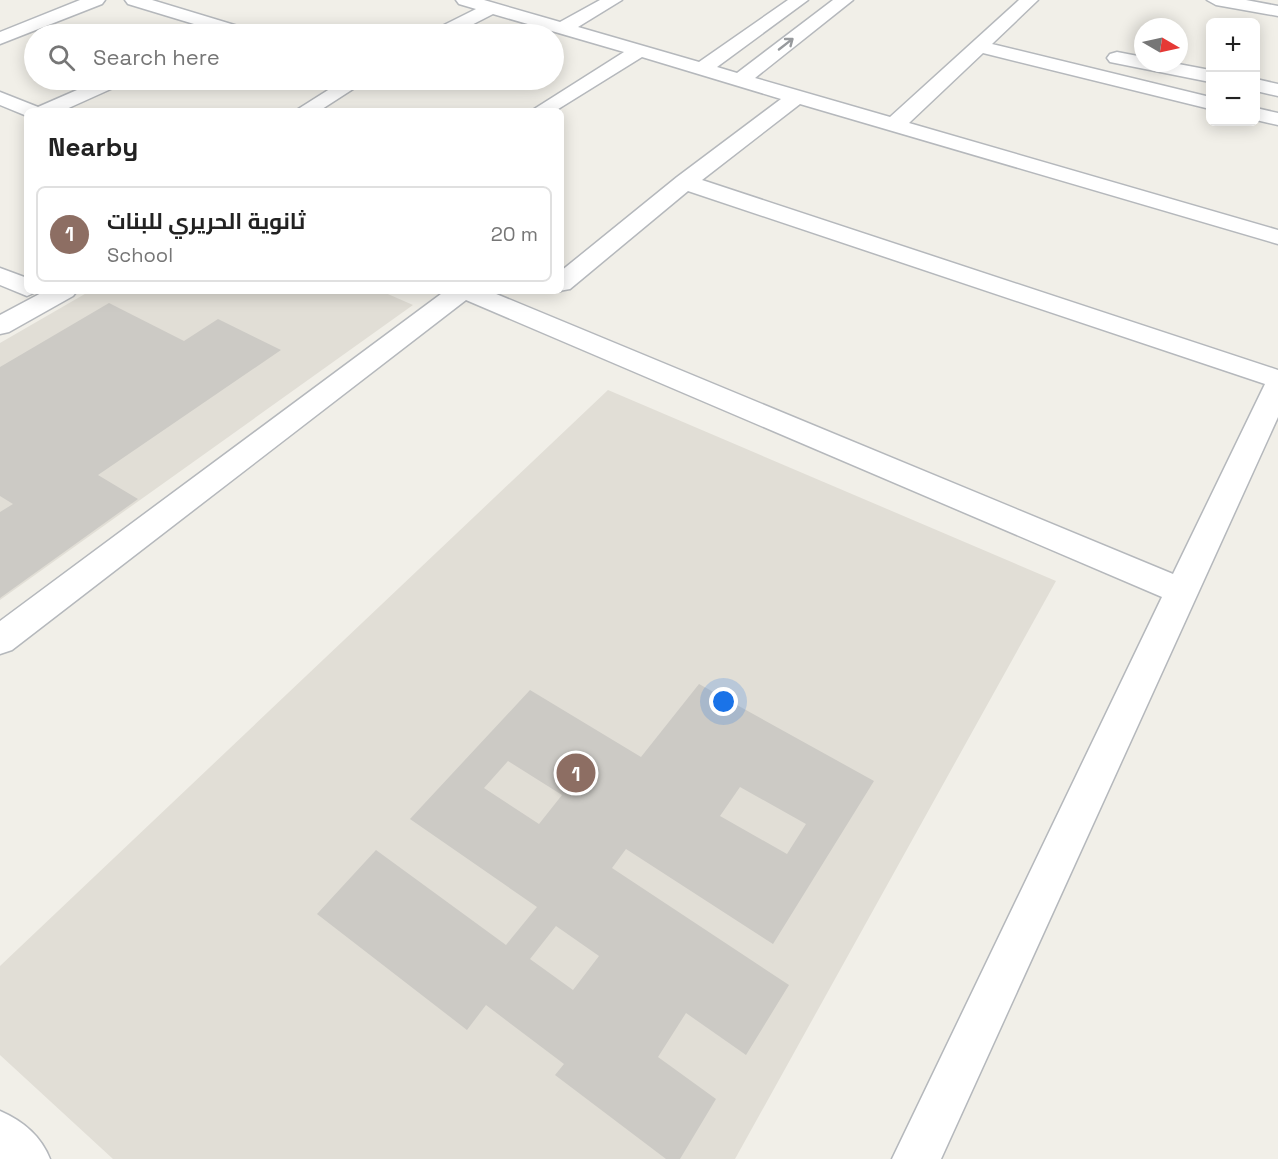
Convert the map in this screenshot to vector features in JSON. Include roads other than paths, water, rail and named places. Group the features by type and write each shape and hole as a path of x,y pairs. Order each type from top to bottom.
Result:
{"street":[{"path":"35,24 96,0"},
{"path":"134,0 202,24"},
{"path":"465,0 549,24"},
{"path":"564,27 613,0"},
{"path":"702,69 799,0"},
{"path":"740,80 844,0"},
{"path":"894,125 1029,0"},
{"path":"1216,0 1278,11"},
{"path":"460,24 491,8"},
{"path":"0,38 24,28"},
{"path":"564,28 1278,237"},
{"path":"985,39 1060,47"},
{"path":"985,39 1206,102"},
{"path":"546,108 639,51"},
{"path":"1095,54 1206,75"},
{"path":"1260,86 1278,90"},
{"path":"52,108 92,90"},
{"path":"310,108 340,90"},
{"path":"564,282 685,182 796,97"},
{"path":"0,98 24,108"},
{"path":"1260,115 1278,119"},
{"path":"685,182 1278,379"},
{"path":"0,275 24,287"},
{"path":"0,326 49,294"},
{"path":"0,640 456,294"},
{"path":"474,294 1182,591"},
{"path":"524,315 549,294"},
{"path":"916,1159 1278,386"},
{"path":"0,1135 26,1159"}],"place":[{"name":"ثانوية الحريري للبنات","path":"576,773"}]}
